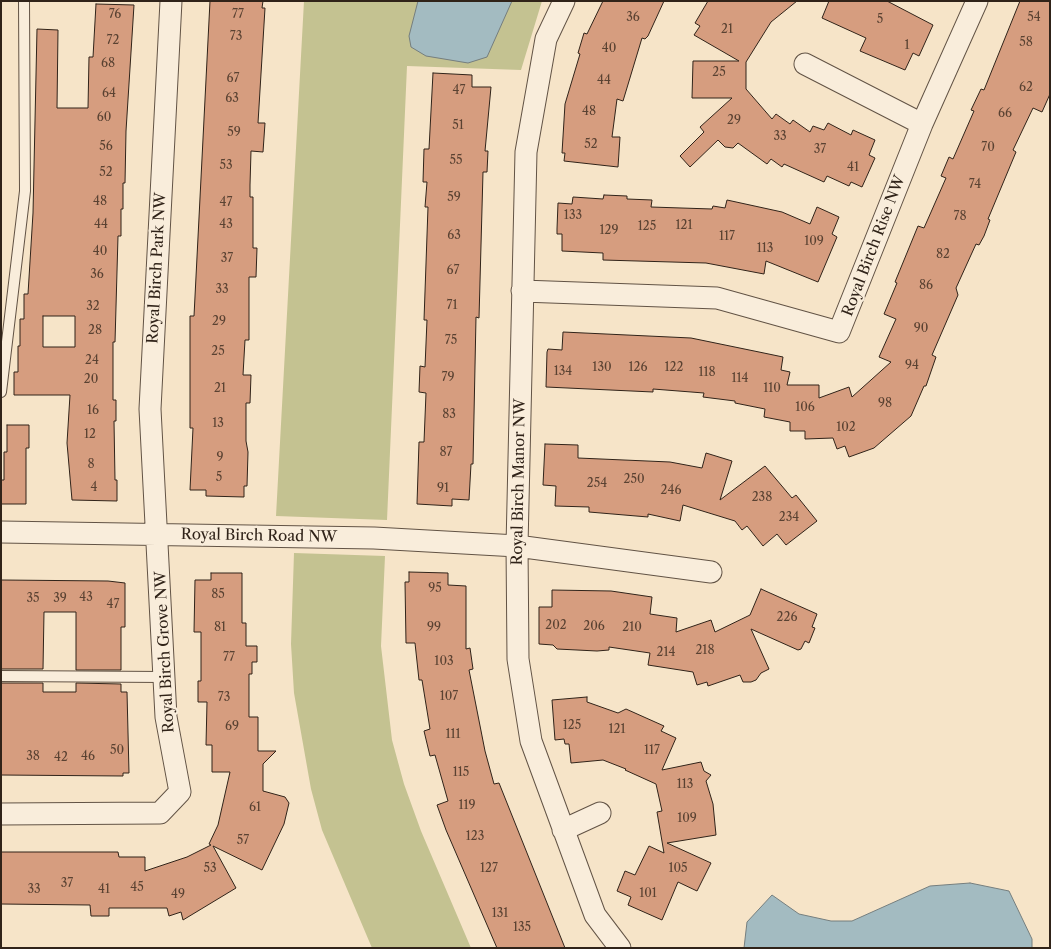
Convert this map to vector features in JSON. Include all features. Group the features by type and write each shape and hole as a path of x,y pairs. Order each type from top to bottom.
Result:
{"street":[{"name":"Royal Birch Park NW","path":"158,535 150,409 171,1"},
{"name":"Royal Birch Manor NW","path":"564,1 546,39 526,152 517,546 518,659 531,741 595,915 620,948"},
{"name":"Royal Birch Rise NW","path":"522,292 717,298 839,332 922,124 977,1"},
{"path":"805,64 922,124"},
{"name":"Royal Birch Road NW","path":"1,532 374,538 517,546 711,572"},
{"name":"Royal Birch Grove NW","path":"1,814 160,813 180,792 166,717 158,535"},
{"path":"563,830 600,813"}],"lane":[{"path":"1,392 25,190 24,1"},
{"path":"1,676 164,677"}],"shaded area":[{"path":"304,1 542,1 521,70 407,66 387,520 276,516"},
{"path":"294,553 385,556 381,646 392,740 404,784 421,831 471,948 372,948 322,830 311,789 294,693 291,644"}],"water":[{"path":"418,1 512,1 487,57 468,63 426,56 411,47 409,36"},
{"path":"970,883 1009,891 1032,939 1032,948 744,948 747,922 772,895 799,914 831,921 852,921 930,886"}],"building":[{"path":"210,1 263,1 262,8 265,8 258,123 265,123 263,152 251,151 250,197 253,197 253,248 257,248 256,277 249,277 249,340 245,340 243,375 251,375 250,403 246,403 246,441 248,452 247,486 244,486 244,497 206,496 206,490 190,490 193,428 190,428 190,316 194,316"},
{"path":"603,1 664,1 648,36 645,39 642,38 623,101 617,99 612,137 620,137 618,167 564,161 565,153 562,153 565,104 580,54 578,53 584,33 587,34"},
{"path":"708,1 797,1 771,22 746,62 746,89 772,119 776,114 790,124 793,120 810,132 813,126 824,130 828,123 851,135 853,130 875,140 869,155 875,158 862,187 851,182 849,186 827,176 824,182 784,164 782,167 771,159 767,164 738,143 733,148 725,147 718,140 690,167 680,156 704,132 700,127 732,98 692,98 693,61 739,61 694,35 700,26 695,23"},
{"path":"829,1 887,1 933,25 919,56 913,53 905,70 860,51 866,38 822,18"},
{"path":"1020,1 1050,1 1050,94 1042,112 1033,108 1013,150 1016,152 988,219 990,220 984,236 979,245 976,244 956,288 958,295 932,355 936,357 926,386 924,386 911,416 874,448 849,457 845,446 837,449 833,438 805,439 805,431 790,431 790,422 764,417 765,409 735,403 735,401 703,397 704,393 653,389 653,392 546,387 547,352 548,349 562,350 563,332 691,338 783,357 781,370 790,372 787,385 819,385 819,398 849,387 852,397 891,362 879,357 896,319 884,314 897,283 895,282 918,226 924,228 946,178 941,176 949,157 953,159 974,111 971,110 981,89 984,90"},
{"path":"96,4 134,5 126,131 125,183 123,183 123,209 121,209 121,236 118,236 115,342 113,342 113,400 116,400 116,421 114,421 117,501 72,500 67,443 70,395 14,395 14,372 18,372 20,319 24,319 24,294 28,294 33,213 37,29 58,30 57,108 88,108 89,57 93,57","holes":["43,316 75,316 75,347 43,347"]},
{"path":"433,73 472,75 472,87 491,87 485,151 488,151 487,172 483,172 479,318 476,317 473,464 471,464 469,500 452,499 452,506 417,504 419,442 424,442 426,393 419,392 420,366 425,367 427,320 424,320 428,207 425,207 427,182 423,182 424,149 429,149"},
{"path":"604,195 627,196 627,199 652,200 651,207 712,209 713,206 725,208 727,200 782,212 810,224 817,207 839,217 832,234 837,237 818,282 766,261 764,274 706,263 603,260 603,253 562,251 562,234 557,234 558,203 572,204 573,197 603,199"},
{"path":"7,425 29,425 29,448 26,448 26,504 1,504 1,480 4,480 4,452 7,452"},
{"path":"545,444 578,445 578,458 670,462 702,468 706,453 732,461 720,500 765,466 792,498 796,495 817,521 786,545 777,534 763,546 747,526 742,530 735,521 683,505 680,521 648,514 648,517 589,512 589,507 555,506 556,486 543,485"},
{"path":"409,572 448,573 448,585 466,586 466,649 470,648 473,669 469,670 485,751 494,784 499,783 565,948 497,948 446,830 437,805 448,801 435,755 430,756 424,731 430,729 422,680 419,680 415,643 406,643 405,582 409,582"},
{"path":"211,573 242,573 242,623 246,623 246,646 257,646 257,662 252,662 252,674 249,674 249,717 258,717 258,751 276,751 263,764 263,791 285,797 289,803 284,824 262,870 213,846 236,888 183,920 181,912 169,916 167,908 109,908 109,916 91,916 90,905 1,904 1,852 118,852 119,857 145,857 145,871 187,857 211,845 209,844 218,825 230,772 212,772 212,745 206,745 207,702 198,702 198,681 201,681 201,632 194,632 195,580 211,580"},
{"path":"1,580 108,581 125,583 125,627 121,627 121,670 76,670 76,612 44,612 43,669 1,669"},
{"path":"761,589 817,614 812,627 815,628 809,643 805,641 801,649 798,650 751,629 769,669 751,682 743,682 740,675 708,686 707,682 697,685 693,672 648,665 650,653 609,647 609,650 597,651 557,649 553,645 539,644 539,607 552,607 552,590 611,591 652,597 650,614 677,618 676,632 711,620 715,632 750,615"},
{"path":"1,683 43,683 43,692 76,692 76,683 121,684 121,692 127,692 129,773 123,773 123,776 1,775"},
{"path":"587,697 587,702 618,713 626,709 664,726 661,731 676,738 662,770 701,762 704,771 711,775 706,781 713,804 716,835 667,843 711,863 697,891 678,882 662,920 628,905 631,897 617,891 625,871 635,875 649,846 664,853 657,812 662,811 656,784 603,760 571,763 569,744 565,744 564,739 555,740 552,700"}]}
